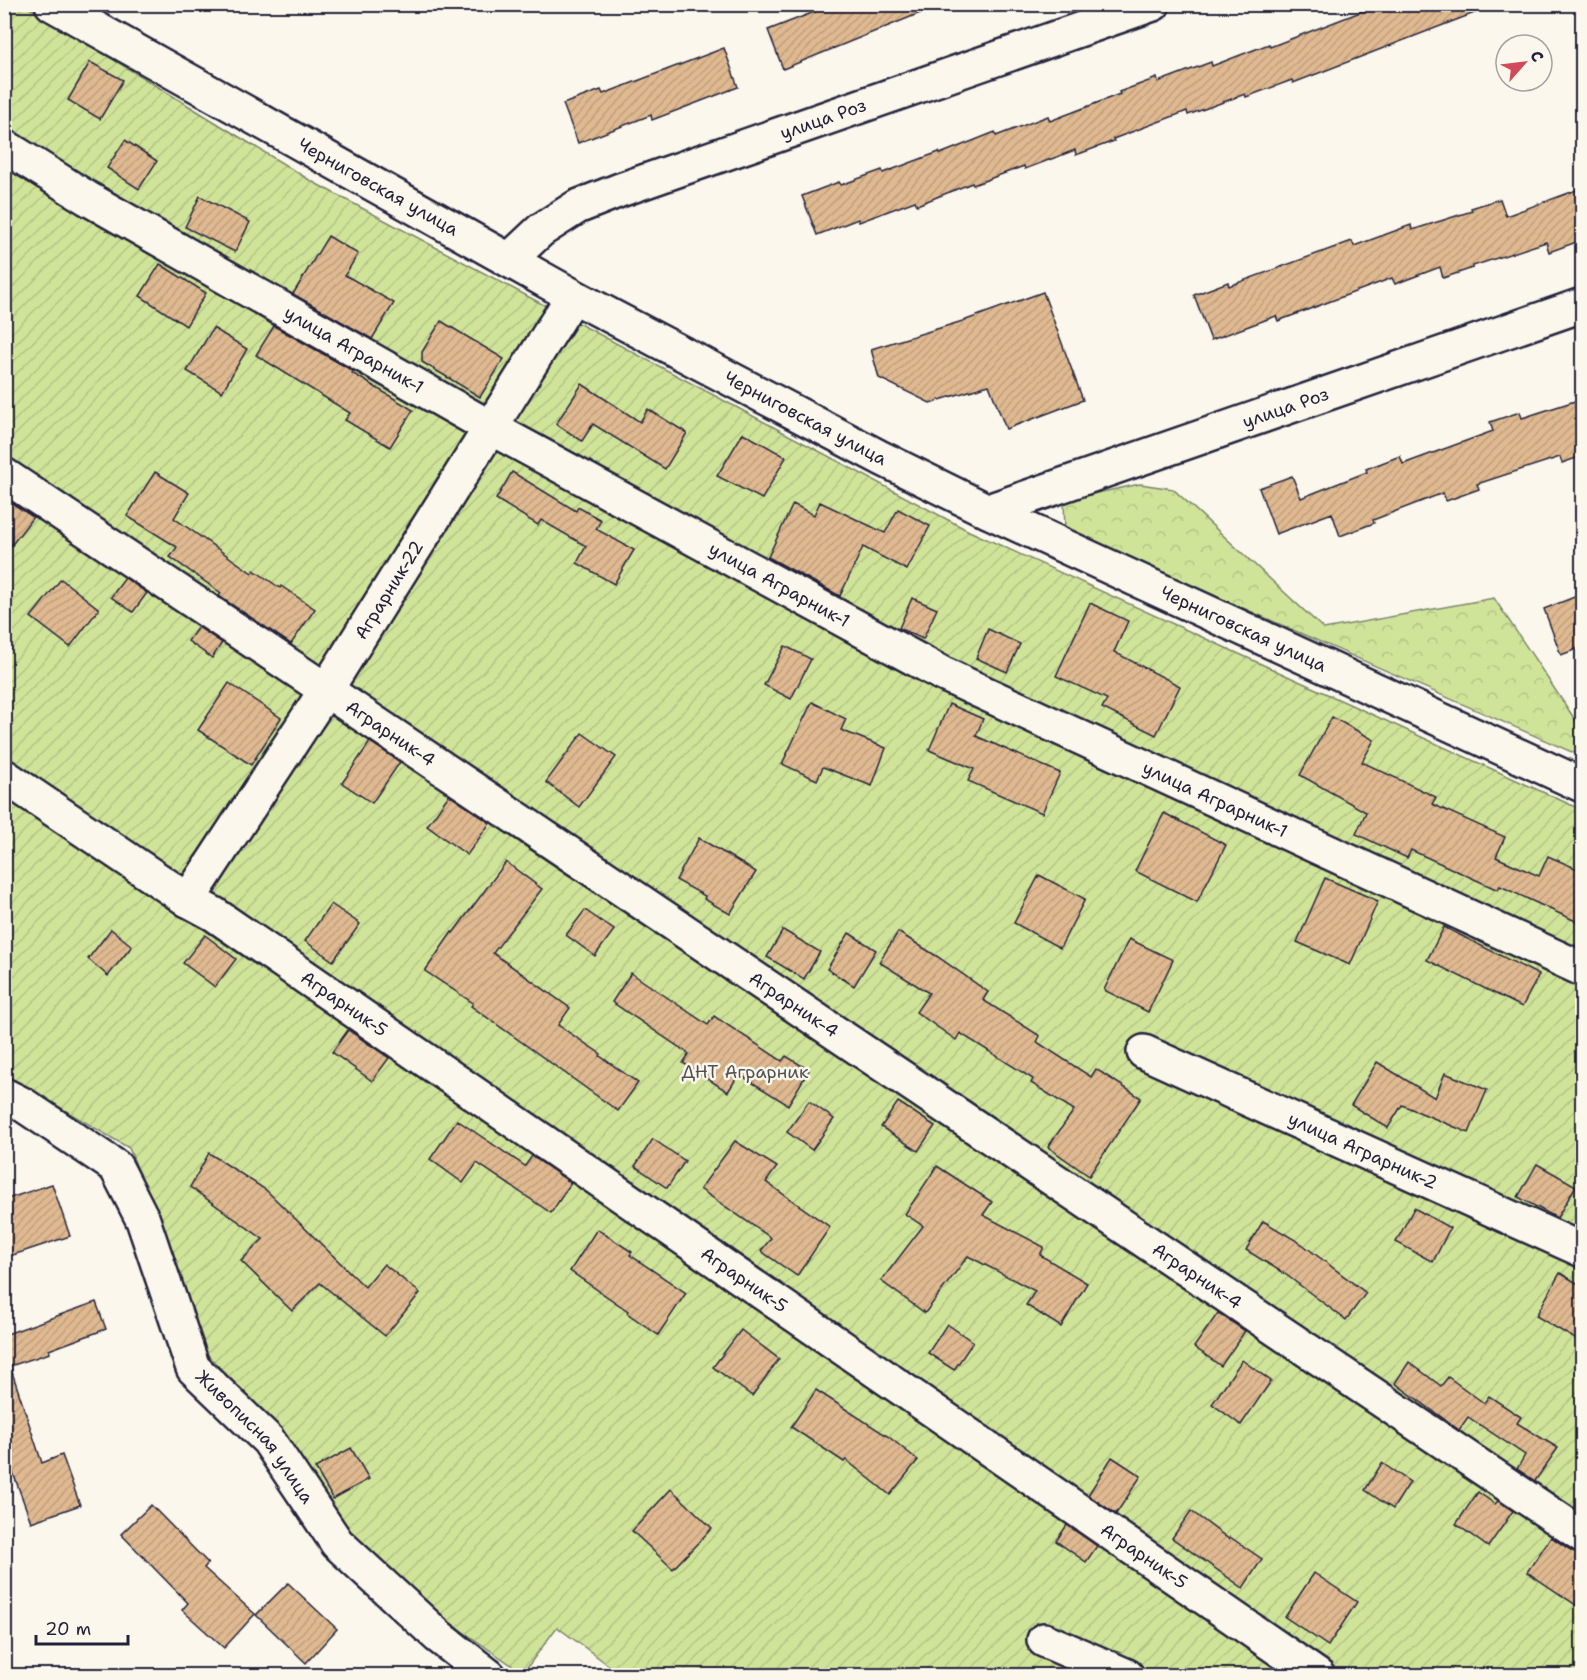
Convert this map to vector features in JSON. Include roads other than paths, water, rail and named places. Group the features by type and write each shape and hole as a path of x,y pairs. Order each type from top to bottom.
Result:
{"street":[{"name":"улица Роз","path":"509,260 541,230 577,207 1153,4"},
{"name":"Черниговская улица","path":"69,8 573,296 881,458 988,511 1579,781"},
{"name":"улица Аграрник-1","path":"4,147 87,198 491,428 944,674 1582,969"},
{"name":"Аграрник-22","path":"194,891 326,690 573,296"},
{"name":"улица Роз","path":"988,511 1582,305"},
{"name":"Аграрник-4","path":"4,475 1582,1535"},
{"name":"Аграрник-5","path":"4,776 194,891 214,914 1318,1676"},
{"name":"улица Аграрник-2","path":"1144,1052 1582,1250"},
{"name":"Живописная улица","path":"4,1095 22,1104 116,1167 143,1220 193,1368 268,1440 337,1542 438,1636 489,1676"},
{"path":"1044,1640 1127,1676"}],"park label":[{"name":"ДНТ Аграрник","path":"745,1072"}]}
